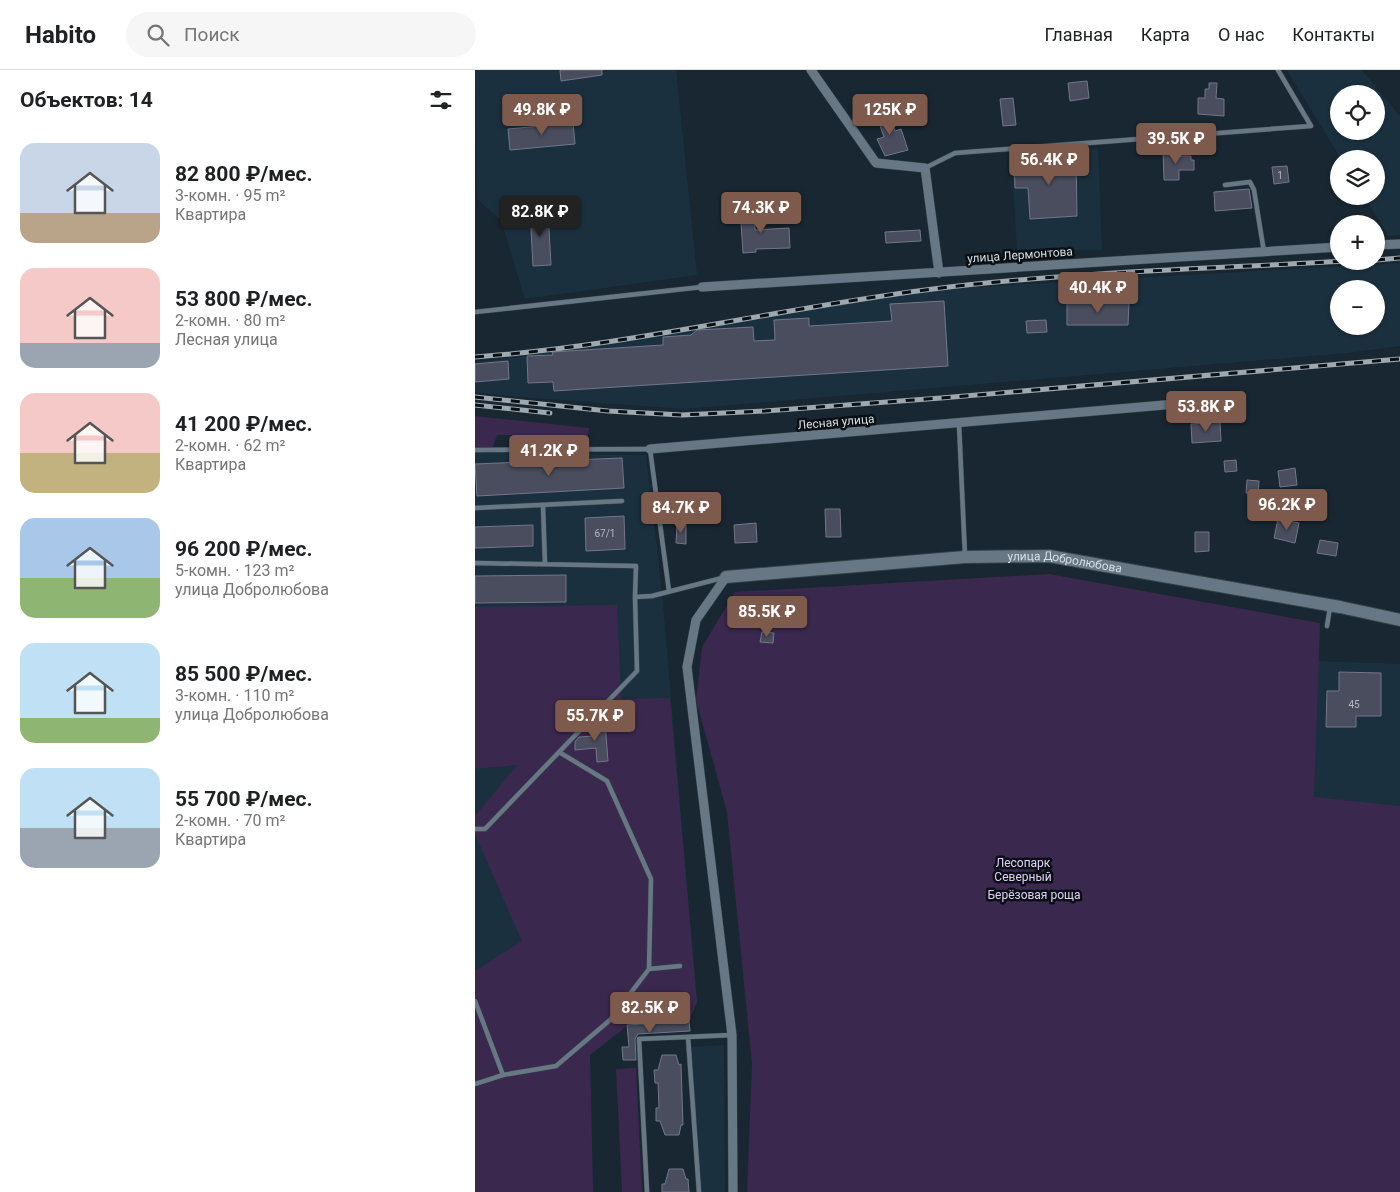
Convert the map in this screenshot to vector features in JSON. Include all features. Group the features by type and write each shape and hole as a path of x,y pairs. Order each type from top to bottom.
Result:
{"street":[{"path":"811,70 876,163 925,168 939,273"},
{"path":"1385,245 1400,244"},
{"name":"улица Лермонтова","path":"702,287 1330,248"},
{"name":"Лесная улица","path":"650,449 1199,402"},
{"name":"улица Добролюбова","path":"726,577 965,557 1049,556 1400,620"},
{"path":"726,577 696,620 687,667 732,1036 733,1192"}],"lane":[{"path":"925,168 955,153 1311,126 1279,70"},
{"path":"1225,185 1249,182 1254,190 1264,252"},
{"path":"475,312 702,287"},
{"path":"959,424 965,557"},
{"path":"650,449 669,591"},
{"name":"Лесная улица","path":"475,450 650,449"},
{"path":"475,508 622,501"},
{"path":"543,505 545,564"},
{"path":"475,563 636,566 637,672 485,829 475,829"},
{"path":"635,597 652,596 726,577"},
{"path":"1327,626 1330,606"},
{"path":"475,1084 503,1074 556,1066 610,1020 649,969 651,879 607,781 559,752"},
{"path":"649,969 680,966"},
{"path":"475,1001 503,1074"},
{"path":"647,1192 639,1039 732,1036"},
{"path":"688,1037 699,1192"}],"shaded area":[{"path":"475,70 676,70 697,275 525,299 501,220 477,199"},
{"path":"1287,70 1362,70 1374,85 1330,85 1330,140 1385,140 1385,98 1400,116 1400,235 1388,236 1385,231 1385,215 1375,215 1369,205 1385,205 1385,150 1336,150"},
{"path":"1098,149 1102,250 1017,249 1011,154"},
{"path":"1400,263 1400,346 1347,353 684,409 475,392 475,362 508,359 888,296 941,289 1330,267 1330,270 1385,270 1385,264"},
{"path":"491,452 646,455 662,593 697,1002 689,1021 628,1025 590,1055 593,1192 475,1192 475,454"},
{"path":"1317,661 1400,664 1400,806 1314,798"},
{"path":"724,1045 725,1192 701,1192 691,1047"}],"green space":[{"path":"475,416 589,428 588,436 497,435 491,452 475,454"},
{"name":"Лесопарк Северный","path":"1049,574 1320,623 1314,797 1400,806 1400,1192 747,1192 752,1064 727,812 696,700 702,647 735,592"},
{"path":"617,605 621,699 670,698 697,1002 689,1021 628,1025 590,1055 593,1192 475,1192 475,971 522,941 475,834 475,816 517,765 475,769 475,607"},
{"path":"636,1068 642,1192 622,1192 616,1069"}],"building":[{"path":"560,70 602,70 602,75 561,81"},
{"path":"1087,81 1089,98 1070,101 1068,83"},
{"path":"1209,83 1217,83 1216,98 1224,99 1224,116 1198,114 1198,98 1205,98 1205,89 1209,89"},
{"path":"1013,98 1016,125 1003,126 1000,99"},
{"path":"887,110 895,131 901,129 908,150 885,156 877,139 884,137 876,114"},
{"path":"573,123 575,144 510,150 508,129"},
{"path":"1178,150 1178,156 1191,156 1191,160 1194,160 1194,170 1179,170 1179,180 1164,180 1163,151"},
{"path":"1076,156 1077,216 1030,219 1028,188 1015,188 1014,159"},
{"path":"1287,166 1289,182 1274,184 1272,167"},
{"path":"1249,189 1252,208 1215,211 1214,192"},
{"path":"740,207 754,207 755,230 789,228 790,248 756,249 756,252 743,253"},
{"path":"548,210 551,265 533,266 530,211"},
{"path":"920,230 921,241 886,243 885,232"},
{"path":"944,301 948,366 554,391 553,382 528,383 527,356 553,355 552,352 663,345 663,337 691,335 697,330 753,327 754,341 775,340 774,320 809,318 809,326 892,321 890,304"},
{"path":"1067,302 1129,303 1128,325 1067,325"},
{"path":"1046,320 1047,332 1027,333 1026,321"},
{"path":"508,361 509,379 475,382 475,364"},
{"path":"1220,422 1221,441 1192,443 1191,424"},
{"path":"622,458 624,488 477,496 475,464"},
{"path":"1236,460 1237,471 1225,472 1224,461"},
{"path":"1295,468 1297,485 1280,487 1278,471"},
{"path":"1247,480 1259,481 1258,494 1246,493"},
{"path":"825,509 840,509 841,537 826,537"},
{"path":"624,516 625,549 586,551 585,518"},
{"path":"1278,519 1299,523 1295,543 1274,538"},
{"path":"756,523 757,542 735,543 734,525"},
{"path":"533,525 533,546 475,548 475,527"},
{"path":"677,525 686,525 686,544 676,543"},
{"path":"1195,532 1209,532 1209,551 1195,552"},
{"path":"1320,540 1338,543 1336,556 1317,553"},
{"path":"566,575 566,602 475,603 475,576"},
{"path":"762,632 774,633 773,643 760,642"},
{"path":"1339,672 1381,673 1381,716 1356,716 1356,727 1326,727 1327,691 1339,691"},
{"path":"605,722 608,761 597,762 596,748 575,750 575,742 579,737 594,736 593,723"},
{"path":"689,1021 690,1031 638,1034 635,1039 636,1060 623,1060 622,1047 629,1047 627,1025"},
{"path":"662,1055 676,1055 679,1065 681,1064 683,1125 681,1125 679,1135 665,1135 660,1121 656,1121 656,1108 659,1108 658,1083 655,1083 654,1070 658,1070"},
{"path":"669,1169 683,1169 686,1179 688,1179 689,1192 662,1192 662,1184 665,1184"}],"railway":[{"path":"1385,259 1400,258"},
{"path":"475,357 533,352 647,336 876,297 984,283 1087,275 1330,262"},
{"path":"475,397 608,411 682,415 941,398 1400,359"},
{"path":"475,405 550,413"}],"park label":[{"name":"Берёзовая роща","path":"1034,895"}]}
